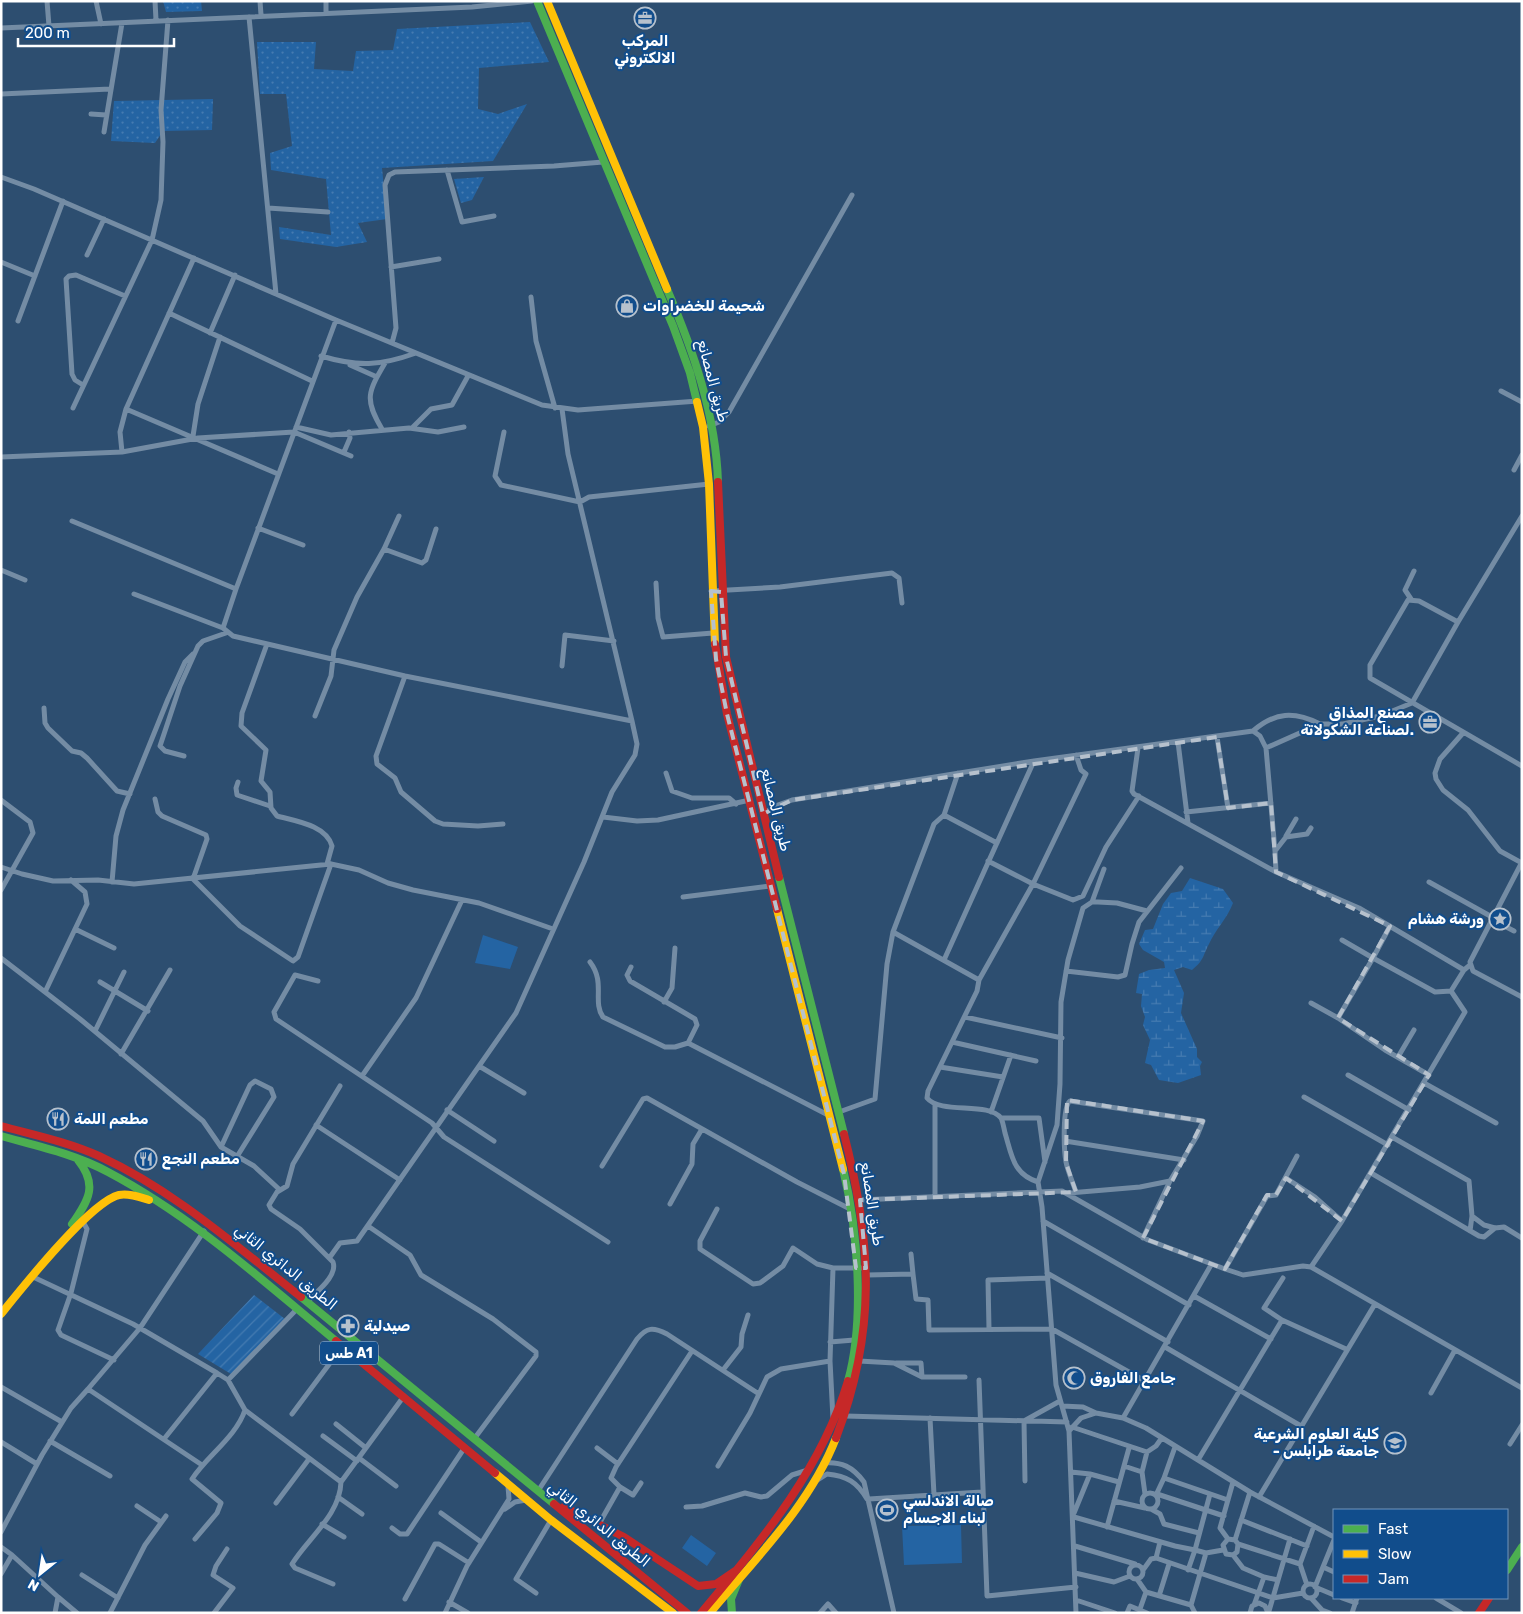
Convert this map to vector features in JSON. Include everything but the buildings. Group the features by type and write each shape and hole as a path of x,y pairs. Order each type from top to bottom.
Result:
{"main road":[{"name":"طريق المصانع","path":"537,1 673,326 698,401 703,427 709,484 713,633 727,714 830,1116 851,1209 856,1268 854,1340 848,1383 811,1484 792,1514 737,1574"},
{"name":"طريق المصانع","path":"547,1 690,347 710,407 718,484 721,592 726,657 762,814 860,1200 866,1272 860,1360 854,1389 845,1416 819,1462 808,1470 784,1509 713,1604"},
{"path":"618,198 628,196"},
{"name":"الطريق الدائري الثاني","path":"1,1126 47,1138 98,1156 146,1180 207,1222 686,1613"},
{"name":"الطريق الدائري الثاني","path":"1,1136 77,1158 108,1172 204,1231 342,1347 466,1447 551,1520 673,1613"},
{"path":"1,1307 64,1236 89,1196 92,1185 88,1171 77,1158"},
{"path":"1,1314 31,1276 82,1219 100,1203 118,1194 128,1194 163,1206"},
{"path":"548,1499 599,1524 698,1586 707,1587 737,1574"},
{"path":"1508,1568 1522,1547"},
{"path":"732,1613 731,1599 737,1574"},
{"path":"1479,1613 1488,1599"},
{"path":"701,1613 713,1604"},
{"path":"710,1613 713,1604"}],"street":[{"path":"47,1 49,26"},
{"path":"96,1 101,24"},
{"path":"155,1 156,20"},
{"path":"260,1 261,15"},
{"path":"326,1 326,12"},
{"path":"418,1 418,8"},
{"path":"1,28 472,6 532,1"},
{"path":"249,16 276,294"},
{"path":"73,408 152,240 161,200 162,110 168,20"},
{"path":"104,132 122,23"},
{"path":"1,94 110,89"},
{"path":"91,114 106,115"},
{"path":"392,343 396,328 385,185 387,176 395,172 554,166 603,162"},
{"path":"447,170 462,222 494,216"},
{"path":"1,178 63,201 468,376 555,408 698,401"},
{"path":"703,427 712,426 729,412 852,195"},
{"path":"18,320 63,201"},
{"path":"268,208 328,212"},
{"path":"87,255 104,219"},
{"path":"122,452 120,432 126,409 194,258"},
{"path":"391,267 439,259"},
{"path":"1,262 35,276"},
{"path":"83,385 75,380 72,374 66,279 69,276 76,275 125,296"},
{"path":"210,332 235,275"},
{"path":"531,297 536,341 555,408"},
{"path":"169,313 312,381"},
{"path":"225,631 236,588 336,320"},
{"path":"196,437 198,404 220,337"},
{"path":"344,363 385,363 416,353"},
{"path":"321,356 344,363 377,377"},
{"path":"382,429 371,410 369,402 370,390 385,363"},
{"path":"412,428 431,409 452,406 468,376"},
{"path":"1501,391 1522,402"},
{"path":"126,409 196,437 278,474"},
{"path":"330,1258 340,1243 357,1241 435,1126 516,1013 603,817 615,785 635,755 637,744 568,454 562,409"},
{"path":"1,457 122,452 196,437 295,429 331,434 412,428 433,432 464,427"},
{"path":"295,429 351,456"},
{"path":"344,452 350,438 350,432"},
{"path":"504,432 495,476 501,485 580,502 589,497 709,484"},
{"path":"1514,470 1522,455"},
{"path":"315,716 331,676 334,650 357,597 384,549 399,516"},
{"path":"1266,748 1320,724 1343,724 1380,716 1412,703 1522,516"},
{"path":"72,521 236,588"},
{"path":"258,528 303,545"},
{"path":"384,549 418,562 424,562 436,529"},
{"path":"1,570 25,580"},
{"path":"1411,599 1405,590 1414,571"},
{"path":"711,591 721,592 780,587 892,572 899,578 902,603"},
{"path":"656,583 658,618 663,636 713,633"},
{"path":"134,594 225,631 267,644 405,676 632,721"},
{"path":"1458,622 1419,600 1411,599 1404,604 1369,670 1373,681 1522,766"},
{"path":"112,882 116,836 130,794 168,699 185,662 203,641 225,631"},
{"path":"562,666 565,635 614,641"},
{"path":"193,879 240,926 293,960 298,957 329,864 332,846 325,834 318,829 277,816 272,811 270,792 261,782 266,750 245,732 240,722 267,644"},
{"path":"184,756 165,751 160,746 193,654"},
{"path":"405,676 376,756 377,764 395,778 401,792 435,821 443,824 478,826 503,824"},
{"path":"44,708 45,723 48,728 72,751 81,753 87,758 117,791 130,794"},
{"path":"762,814 775,806 792,800 1034,761 1253,732 1264,722 1276,717 1303,715 1320,724"},
{"path":"1253,732 1260,736 1266,748 1276,872"},
{"path":"1463,733 1440,759 1435,773 1436,779 1443,790 1468,810 1500,851 1522,863 1471,957 1470,965 1473,971 1522,997"},
{"path":"1217,737 1228,808"},
{"path":"1178,742 1188,824"},
{"path":"1138,748 1132,791 1139,796 1276,872 1359,908 1464,970"},
{"path":"1046,1162 1039,1118 1001,1118 992,1112 935,1104 928,1099 928,1091 977,991 979,980 1033,884 1086,774 1081,770 1076,755"},
{"path":"944,960 1034,761"},
{"path":"666,773 672,791 692,798 729,798 736,804"},
{"path":"839,1112 873,1101 875,1096 887,964 894,932 934,824 944,815 958,773"},
{"path":"238,782 236,788 237,795 270,806"},
{"path":"988,861 1033,884 1073,900 1083,896 1106,847 1139,796"},
{"path":"155,799 158,812 162,816 206,835 207,839 193,879"},
{"path":"1,800 30,822 33,827 33,833 1,890"},
{"path":"603,817 636,821 658,820 750,800"},
{"path":"1186,812 1271,803"},
{"path":"944,815 997,843"},
{"path":"1275,851 1286,837 1296,819"},
{"path":"1286,837 1307,834 1310,828"},
{"path":"1,867 53,880 134,884 329,864 359,870 396,885 479,903 553,929"},
{"path":"1066,971 1118,976 1126,975 1138,924 1181,868"},
{"path":"1092,902 1104,869"},
{"path":"45,992 87,904 84,892 71,880"},
{"path":"1429,882 1514,931"},
{"path":"683,898 770,886"},
{"path":"362,1076 416,998 462,900"},
{"path":"1076,1613 1070,1429 1056,1385 1044,1221 1038,1182 1057,1125 1062,1038 1060,1002 1066,971 1083,908 1092,902 1117,903 1147,911"},
{"path":"1338,1018 1390,926"},
{"path":"75,929 114,948"},
{"path":"894,932 979,980"},
{"path":"1342,940 1435,992 1451,992"},
{"path":"664,1002 672,988 676,948"},
{"path":"1,958 94,1031 203,1121 221,1147 254,1166 280,1190"},
{"path":"590,962 599,978 599,1008 604,1017 664,1047 675,1047 688,1043 830,1116"},
{"path":"1451,992 1464,970 1470,965"},
{"path":"631,966 627,975 628,979 697,1022 688,1043"},
{"path":"121,1054 148,1011 170,970"},
{"path":"94,1031 124,972"},
{"path":"318,981 295,976 274,1016 279,1022 435,1126 444,1138 608,1242"},
{"path":"100,982 148,1011"},
{"path":"1312,1267 1409,1110 1465,1012 1451,992"},
{"path":"1311,1003 1429,1075"},
{"path":"965,1017 1062,1038"},
{"path":"1398,1057 1414,1030"},
{"path":"952,1042 1036,1061"},
{"path":"992,1112 1011,1055"},
{"path":"479,1066 524,1093"},
{"path":"940,1067 1003,1077"},
{"path":"1348,1075 1409,1110"},
{"path":"221,1147 250,1085 256,1081 271,1089 274,1097 238,1156"},
{"path":"1424,1083 1496,1123"},
{"path":"307,1302 332,1274 335,1267 330,1258 300,1229 271,1209 270,1205 280,1190 287,1186 293,1164 340,1086"},
{"path":"1304,1097 1388,1145"},
{"path":"602,1166 645,1098 833,1202 851,1209"},
{"path":"1076,1192 1066,1163 1067,1104 1070,1101 1203,1121 1184,1160 1170,1181 1143,1238"},
{"path":"935,1104 935,1195"},
{"path":"447,1110 494,1140"},
{"path":"1001,1118 1016,1167 1025,1178 1038,1182"},
{"path":"316,1125 400,1180"},
{"path":"670,1204 692,1164 693,1144 702,1129"},
{"path":"1392,1137 1468,1180 1472,1216 1470,1231"},
{"path":"1065,1141 1184,1160"},
{"path":"1225,1269 1267,1196 1276,1196 1297,1156"},
{"path":"1371,1172 1470,1231 1484,1237 1494,1228"},
{"path":"1286,1178 1315,1197 1342,1221"},
{"path":"1068,1193 1140,1187 1170,1181"},
{"path":"860,1200 1054,1190 1068,1193 1143,1238 1211,1265 1243,1275 1303,1266 1312,1267 1522,1388"},
{"path":"718,1209 700,1241 700,1250 753,1284 760,1283 783,1266 793,1248 817,1264 833,1268 856,1268 866,1272 913,1274"},
{"path":"1472,1216 1484,1225 1494,1228 1504,1227 1522,1238"},
{"path":"82,1219 86,1229 71,1293 58,1326 58,1333 114,1360"},
{"path":"1044,1221 1189,1305"},
{"path":"368,1226 410,1255 421,1275 493,1318 536,1352 536,1356 474,1439"},
{"path":"1,1532 62,1422 140,1328 204,1231"},
{"path":"911,1254 916,1299 928,1299 929,1329 1052,1329 1145,1381"},
{"path":"1123,1418 1211,1265"},
{"path":"833,1268 830,1342 833,1422"},
{"path":"989,1329 988,1280 1048,1275 1301,1426"},
{"path":"31,1276 71,1293 140,1328 228,1380 245,1410 341,1482"},
{"path":"1283,1278 1264,1308 1282,1320 1346,1349"},
{"path":"1194,1296 1270,1339"},
{"path":"1259,1496 1346,1349 1375,1304"},
{"path":"228,1380 297,1309"},
{"path":"723,1370 741,1348 742,1334 748,1315"},
{"path":"1198,1460 1282,1320"},
{"path":"538,1491 642,1333 647,1329 657,1328 759,1394"},
{"path":"830,1342 854,1340"},
{"path":"292,1414 342,1347"},
{"path":"1430,1393 1455,1350"},
{"path":"640,1483 633,1495 620,1488 611,1478 618,1464 692,1351"},
{"path":"860,1360 921,1363 922,1378"},
{"path":"718,1466 771,1373 781,1369 830,1361"},
{"path":"894,1363 922,1378 965,1377"},
{"path":"164,1439 217,1373"},
{"path":"978,1380 987,1596 1076,1587"},
{"path":"1,1386 62,1422"},
{"path":"88,1389 202,1464"},
{"path":"333,1584 294,1568 292,1564 332,1512 338,1498 341,1482 404,1396"},
{"path":"1024,1421 1061,1403 1123,1418 1146,1428 1233,1482 1333,1538"},
{"path":"195,1539 221,1505 220,1502 193,1481 202,1464 240,1421 245,1410"},
{"path":"1070,1429 1080,1418 1096,1413"},
{"path":"845,1416 1067,1422"},
{"path":"930,1418 934,1495"},
{"path":"1024,1421 1025,1481"},
{"path":"336,1424 366,1448"},
{"path":"1510,1444 1522,1425"},
{"path":"1070,1429 1147,1452"},
{"path":"323,1436 396,1486"},
{"path":"1148,1509 1141,1501 1145,1494 1142,1472 1147,1452 1156,1446 1161,1439"},
{"path":"50,1441 110,1476"},
{"path":"1,1442 37,1464"},
{"path":"392,1528 400,1534 407,1534 466,1447"},
{"path":"1148,1509 1157,1504 1156,1495 1175,1447"},
{"path":"597,1448 618,1464"},
{"path":"1107,1527 1129,1448"},
{"path":"276,1503 309,1459"},
{"path":"819,1462 841,1463 851,1468 864,1482 894,1613"},
{"path":"1124,1466 1142,1472"},
{"path":"686,1507 702,1506 745,1493 761,1497 767,1496 792,1475 808,1470"},
{"path":"1071,1472 1090,1474 1120,1482"},
{"path":"811,1484 828,1474 849,1478 860,1488 871,1507"},
{"path":"1074,1516 1090,1474"},
{"path":"1164,1478 1228,1500"},
{"path":"444,1613 468,1563 510,1494 506,1481"},
{"path":"1233,1482 1220,1528 1228,1539 1300,1564"},
{"path":"599,1524 620,1488"},
{"path":"869,1499 982,1492"},
{"path":"1234,1555 1238,1552 1237,1542 1241,1520 1250,1492"},
{"path":"1145,1494 1151,1493 1224,1516"},
{"path":"1188,1570 1210,1494"},
{"path":"338,1498 362,1514"},
{"path":"502,1510 515,1502 529,1500"},
{"path":"1114,1501 1148,1509 1160,1514 1164,1524 1199,1533"},
{"path":"137,1506 161,1522"},
{"path":"442,1513 482,1542"},
{"path":"110,1613 145,1545 166,1516"},
{"path":"1074,1516 1160,1542 1206,1553 1223,1550"},
{"path":"536,1593 516,1579 551,1520"},
{"path":"1241,1520 1307,1546"},
{"path":"322,1524 344,1537"},
{"path":"1304,1593 1307,1585 1300,1564 1314,1526"},
{"path":"1228,1539 1222,1545 1223,1550 1226,1554 1234,1555 1243,1568 1264,1577 1278,1580"},
{"path":"1254,1605 1261,1604 1270,1612 1290,1539"},
{"path":"1156,1558 1160,1542"},
{"path":"1310,1598 1316,1594 1315,1587 1333,1542"},
{"path":"405,1599 435,1544 439,1544 468,1563"},
{"path":"1075,1546 1135,1564 1143,1570"},
{"path":"1,1547 77,1613"},
{"path":"214,1613 232,1590 230,1585 213,1575 216,1566 227,1550"},
{"path":"1195,1613 1191,1605 1206,1553"},
{"path":"1,1574 12,1555"},
{"path":"1137,1579 1141,1577 1143,1570 1151,1559 1156,1558 1259,1595 1273,1598 1304,1593 1322,1610 1330,1613"},
{"path":"1130,1576 1129,1569 1135,1564"},
{"path":"1159,1596 1169,1564"},
{"path":"1323,1567 1333,1572"},
{"path":"1075,1574 1114,1582 1130,1576 1137,1579 1146,1592 1191,1605"},
{"path":"82,1575 118,1598"},
{"path":"1250,1613 1259,1595 1264,1577"},
{"path":"1307,1585 1333,1595"},
{"path":"1140,1608 1146,1592"},
{"path":"55,1613 58,1597"},
{"path":"1438,1599 1461,1613"},
{"path":"1076,1600 1115,1613"},
{"path":"1352,1613 1356,1600"},
{"path":"450,1602 468,1613"},
{"path":"660,1604 663,1613"},
{"path":"820,1613 828,1604 836,1613"},
{"path":"1127,1613 1129,1606 1140,1608 1147,1613"}],"highlighted area":[{"path":"711,591 721,592 726,657 763,814 792,800 1217,737 1228,808 1271,803 1276,872 1390,926 1338,1018 1429,1075 1342,1221 1286,1178 1276,1195 1267,1195 1225,1269 1143,1238 1203,1121 1067,1100 1066,1163 1076,1192 860,1200 866,1268 856,1268 844,1174 727,714 716,659"}],"green space":[{"path":"163,1 201,1 202,11 166,12"},
{"path":"530,22 549,62 479,68 478,109 498,114 527,104 493,161 382,168 387,219 358,223 367,242 336,247 280,239 279,227 331,235 326,179 271,170 270,153 292,146 286,94 260,94 257,42 316,42 314,69 353,71 356,51 393,50 397,29"},
{"path":"213,99 212,130 163,131 155,143 111,141 114,101"},
{"path":"484,177 472,200 461,203 454,179"},
{"path":"1190,878 1223,889 1233,903 1199,963 1192,970 1183,967 1174,970 1184,993 1181,1013 1197,1049 1197,1057 1202,1062 1200,1066 1201,1075 1178,1083 1159,1080 1151,1065 1145,1063 1150,1040 1143,1025 1145,1017 1141,1006 1142,994 1136,993 1139,974 1149,970 1165,968 1164,962 1143,950 1139,944 1145,930 1153,929 1163,904 1171,893 1182,891"},
{"path":"483,935 518,947 510,969 475,963"},
{"path":"254,1295 285,1319 231,1374 198,1354"},
{"path":"961,1525 962,1563 904,1565 902,1526"},
{"path":"691,1535 716,1553 707,1566 682,1548"}],"traffic: fast":[{"path":"537,1 673,326 690,373 697,402"},
{"path":"667,289 686,335 708,408 713,432 718,482"},
{"path":"779,877 844,1134"},
{"path":"1,1136 82,1160 139,1190 198,1229 227,1251 336,1341"},
{"path":"72,1224 87,1200 89,1192 88,1177 78,1160"},
{"path":"843,1169 856,1247 858,1275 856,1331 848,1381"},
{"path":"301,1297 554,1504"},
{"path":"1508,1568 1522,1547"},
{"path":"732,1613 731,1599 740,1577"}],"traffic: slow":[{"path":"547,1 667,289"},
{"path":"697,402 703,427 709,484 715,644"},
{"path":"777,909 843,1169"},
{"path":"1,1314 57,1247 91,1213 106,1201 119,1195 149,1200"},
{"path":"710,1613 763,1552 797,1509 825,1463 836,1438"},
{"path":"495,1473 551,1520 673,1613"}],"traffic: jam":[{"path":"718,482 726,657 779,877"},
{"path":"715,644 727,714 777,909"},
{"path":"1,1126 75,1147 127,1170 204,1220 301,1297"},
{"path":"836,1438 849,1399 858,1361 864,1324 866,1287 865,1250 860,1212 844,1134"},
{"path":"336,1341 495,1473"},
{"path":"701,1613 766,1532 805,1475 822,1445 848,1381"},
{"path":"554,1504 687,1613"},
{"path":"564,1507 624,1537 698,1586 716,1584 735,1571"},
{"path":"1479,1613 1488,1599"}],"place":[{"name":"المركب الالكتروني","path":"645,18"},
{"name":"شحيمة للخضراوات","path":"627,306"},
{"name":"مصنع المذاق لصناعة الشكولاتة.","path":"1430,722"},
{"name":"ورشة هشام","path":"1500,919"},
{"name":"مطعم اللمة","path":"58,1119"},
{"name":"مطعم النجع","path":"146,1159"},
{"name":"صيدلية","path":"348,1326"},
{"name":"جامع الفاروق","path":"1074,1378"},
{"name":"كلية العلوم الشرعية - جامعة طرابلس","path":"1395,1443"},
{"name":"صالة الاندلسي لبناء الاجسام","path":"887,1510"}]}
